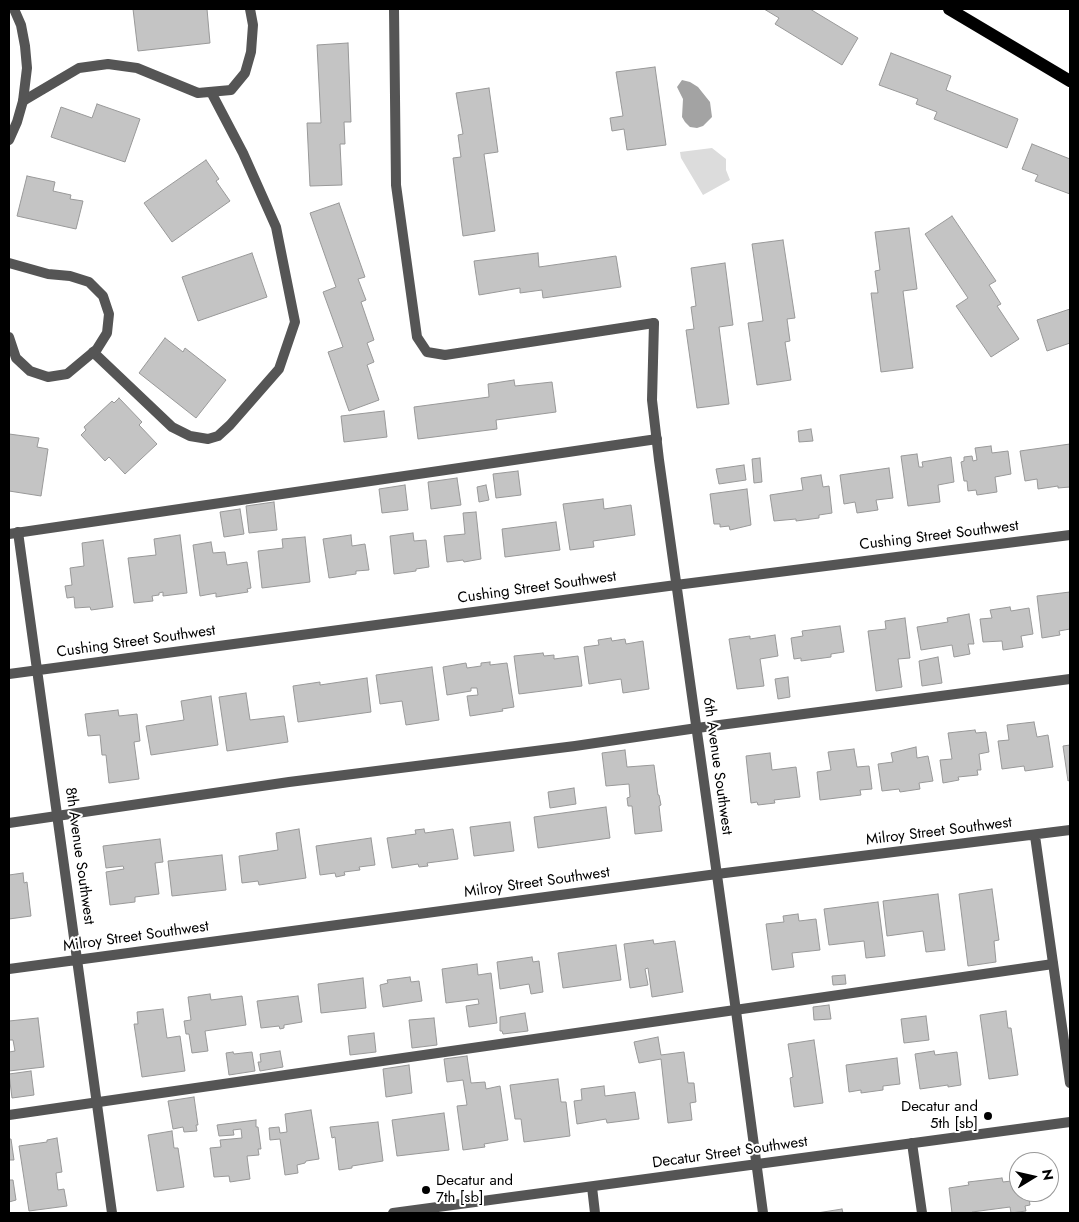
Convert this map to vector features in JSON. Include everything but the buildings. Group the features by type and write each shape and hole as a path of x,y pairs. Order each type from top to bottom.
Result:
{"main road":[{"path":"949,9 1070,81"}],"street":[{"path":"9,140 23,101 27,68 21,25 14,9"},
{"path":"23,101 79,68 108,64 137,68 198,93 231,90 245,72 251,52 253,25 250,9"},
{"name":"6th Avenue Southwest","path":"394,9 396,185 417,337 428,352 445,356 654,323 652,400 763,1213"},
{"path":"93,352 172,427 190,436 208,439 218,436 230,425 279,369 295,322 276,227 243,153 211,92"},
{"path":"9,263 48,274 70,276 89,282 102,296 109,314 107,333 97,349 67,374 48,377 30,371 16,358 9,337"},
{"path":"13,533 657,440"},
{"name":"8th Avenue Southwest","path":"13,533 38,670 112,1213"},
{"name":"Cushing Street Southwest","path":"9,674 676,585 1070,535"},
{"path":"9,823 289,782 575,746 1070,679"},
{"name":"Milroy Street Southwest","path":"9,969 717,874 1035,836 1070,830"},
{"path":"1035,836 1070,1083"},
{"path":"9,1115 1053,964"},
{"name":"Decatur Street Southwest","path":"393,1213 433,1210 1070,1122"},
{"path":"912,1143 922,1213"},
{"path":"592,1187 595,1213"}],"shaded area":[{"path":"682,80 698,87 710,102 712,117 703,126 697,128 690,127 682,117 683,99 677,87"},
{"path":"712,148 726,159 726,170 730,180 703,195 681,158 680,152"}],"place":[{"name":"Decatur and 5th [sb]","path":"988,1116"},
{"name":"Decatur and 7th [sb]","path":"426,1190"}]}
